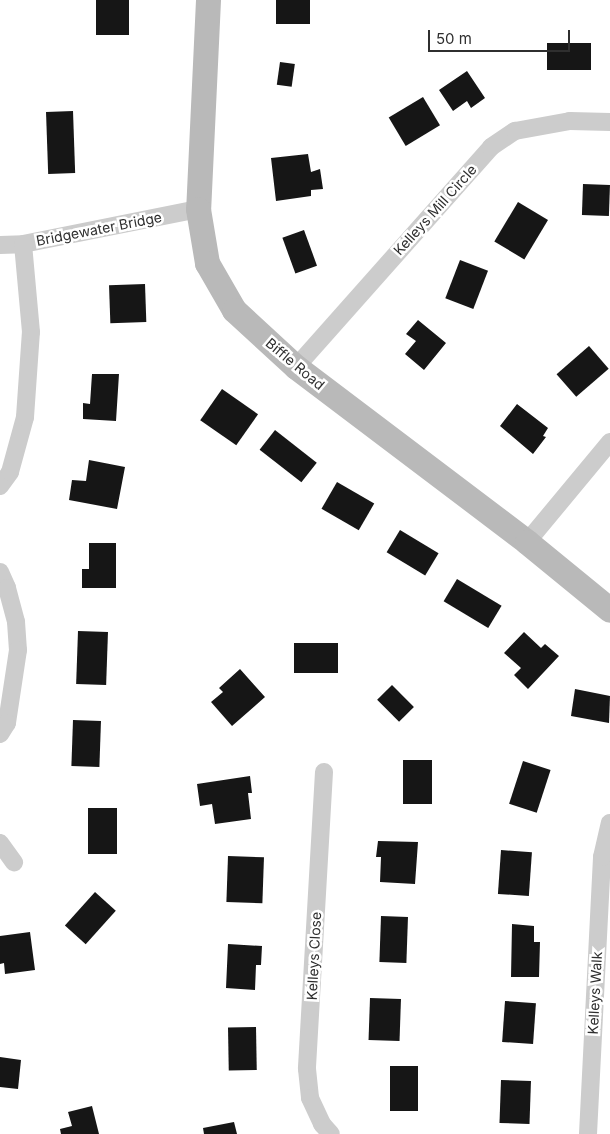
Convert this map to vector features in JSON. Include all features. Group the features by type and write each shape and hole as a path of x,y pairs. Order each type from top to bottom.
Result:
{"street":[{"name":"Biffle Road","path":"208,0 198,209 207,263 234,310 296,367 527,542 610,610"},
{"name":"Kelleys Mill Circle","path":"296,367 491,147 515,131 570,120 610,122"},
{"name":"Bridgewater Bridge","path":"0,244 23,244 198,209"},
{"path":"0,486 10,472 24,417 31,332 23,244"},
{"path":"527,542 610,442"},
{"path":"0,572 7,588 16,622 18,650 7,723 0,734"},
{"name":"Kelleys Close","path":"324,772 307,1070 310,1098 322,1124 331,1134"},
{"name":"Kelleys Walk","path":"588,1134 602,857 610,824"},
{"path":"0,843 14,862"}],"building":[{"path":"96,0 129,0 129,35 96,35"},
{"path":"276,0 310,0 310,24 276,24"},
{"path":"547,43 591,43 591,70 547,70"},
{"path":"280,62 295,64 292,87 277,85"},
{"path":"467,71 485,98 471,108 467,101 453,111 439,90"},
{"path":"423,97 440,125 406,146 389,118"},
{"path":"73,111 75,173 48,174 46,112"},
{"path":"308,154 311,172 320,169 323,189 311,190 311,196 276,201 271,158"},
{"path":"583,184 610,185 609,216 582,215"},
{"path":"518,202 548,220 524,259 494,241"},
{"path":"304,230 317,266 295,274 282,238"},
{"path":"460,260 488,271 473,309 445,298"},
{"path":"145,284 146,322 110,323 109,285"},
{"path":"418,320 446,343 424,370 405,354 416,341 406,334"},
{"path":"589,346 609,369 576,397 557,374"},
{"path":"92,374 119,374 116,421 83,419 83,403 90,404"},
{"path":"222,389 258,414 236,445 200,420"},
{"path":"517,404 548,428 543,436 546,437 533,454 500,426"},
{"path":"275,430 317,463 301,482 260,450"},
{"path":"89,460 125,467 117,509 69,500 72,480 86,481"},
{"path":"337,482 374,503 359,530 322,509"},
{"path":"400,530 439,553 425,575 387,552"},
{"path":"89,543 116,543 116,588 82,588 82,569 89,569"},
{"path":"457,579 502,606 488,628 444,601"},
{"path":"78,631 108,632 106,685 76,684"},
{"path":"524,632 541,648 545,644 559,656 528,689 514,675 521,668 504,653"},
{"path":"294,643 338,643 338,673 294,673"},
{"path":"240,669 265,697 232,726 211,702 223,692 219,688"},
{"path":"392,685 414,707 399,722 377,700"},
{"path":"575,689 610,696 609,723 571,716"},
{"path":"73,720 101,721 99,767 71,766"},
{"path":"403,760 432,760 432,804 403,804"},
{"path":"523,761 551,770 537,813 509,804"},
{"path":"250,776 252,793 248,793 251,819 215,824 212,804 200,806 197,784"},
{"path":"88,808 117,808 117,854 88,854"},
{"path":"378,841 418,842 415,884 380,882 381,857 376,857"},
{"path":"501,850 532,852 529,896 498,894"},
{"path":"228,856 264,857 262,903 226,902"},
{"path":"95,892 116,911 86,944 65,925"},
{"path":"381,916 408,917 406,963 379,962"},
{"path":"512,924 534,926 534,942 540,942 539,977 511,977"},
{"path":"30,932 35,970 5,974 4,963 0,964 0,936"},
{"path":"228,944 262,946 261,965 256,965 255,990 226,988"},
{"path":"370,998 401,999 400,1041 369,1040"},
{"path":"505,1001 536,1003 533,1044 502,1042"},
{"path":"228,1027 256,1027 257,1070 229,1070"},
{"path":"0,1057 21,1060 18,1089 0,1087"},
{"path":"390,1066 418,1066 418,1111 390,1111"},
{"path":"501,1080 531,1081 529,1124 499,1123"},
{"path":"92,1106 99,1134 61,1134 60,1129 72,1126 68,1112"},
{"path":"234,1122 237,1134 204,1134 203,1128"}]}
